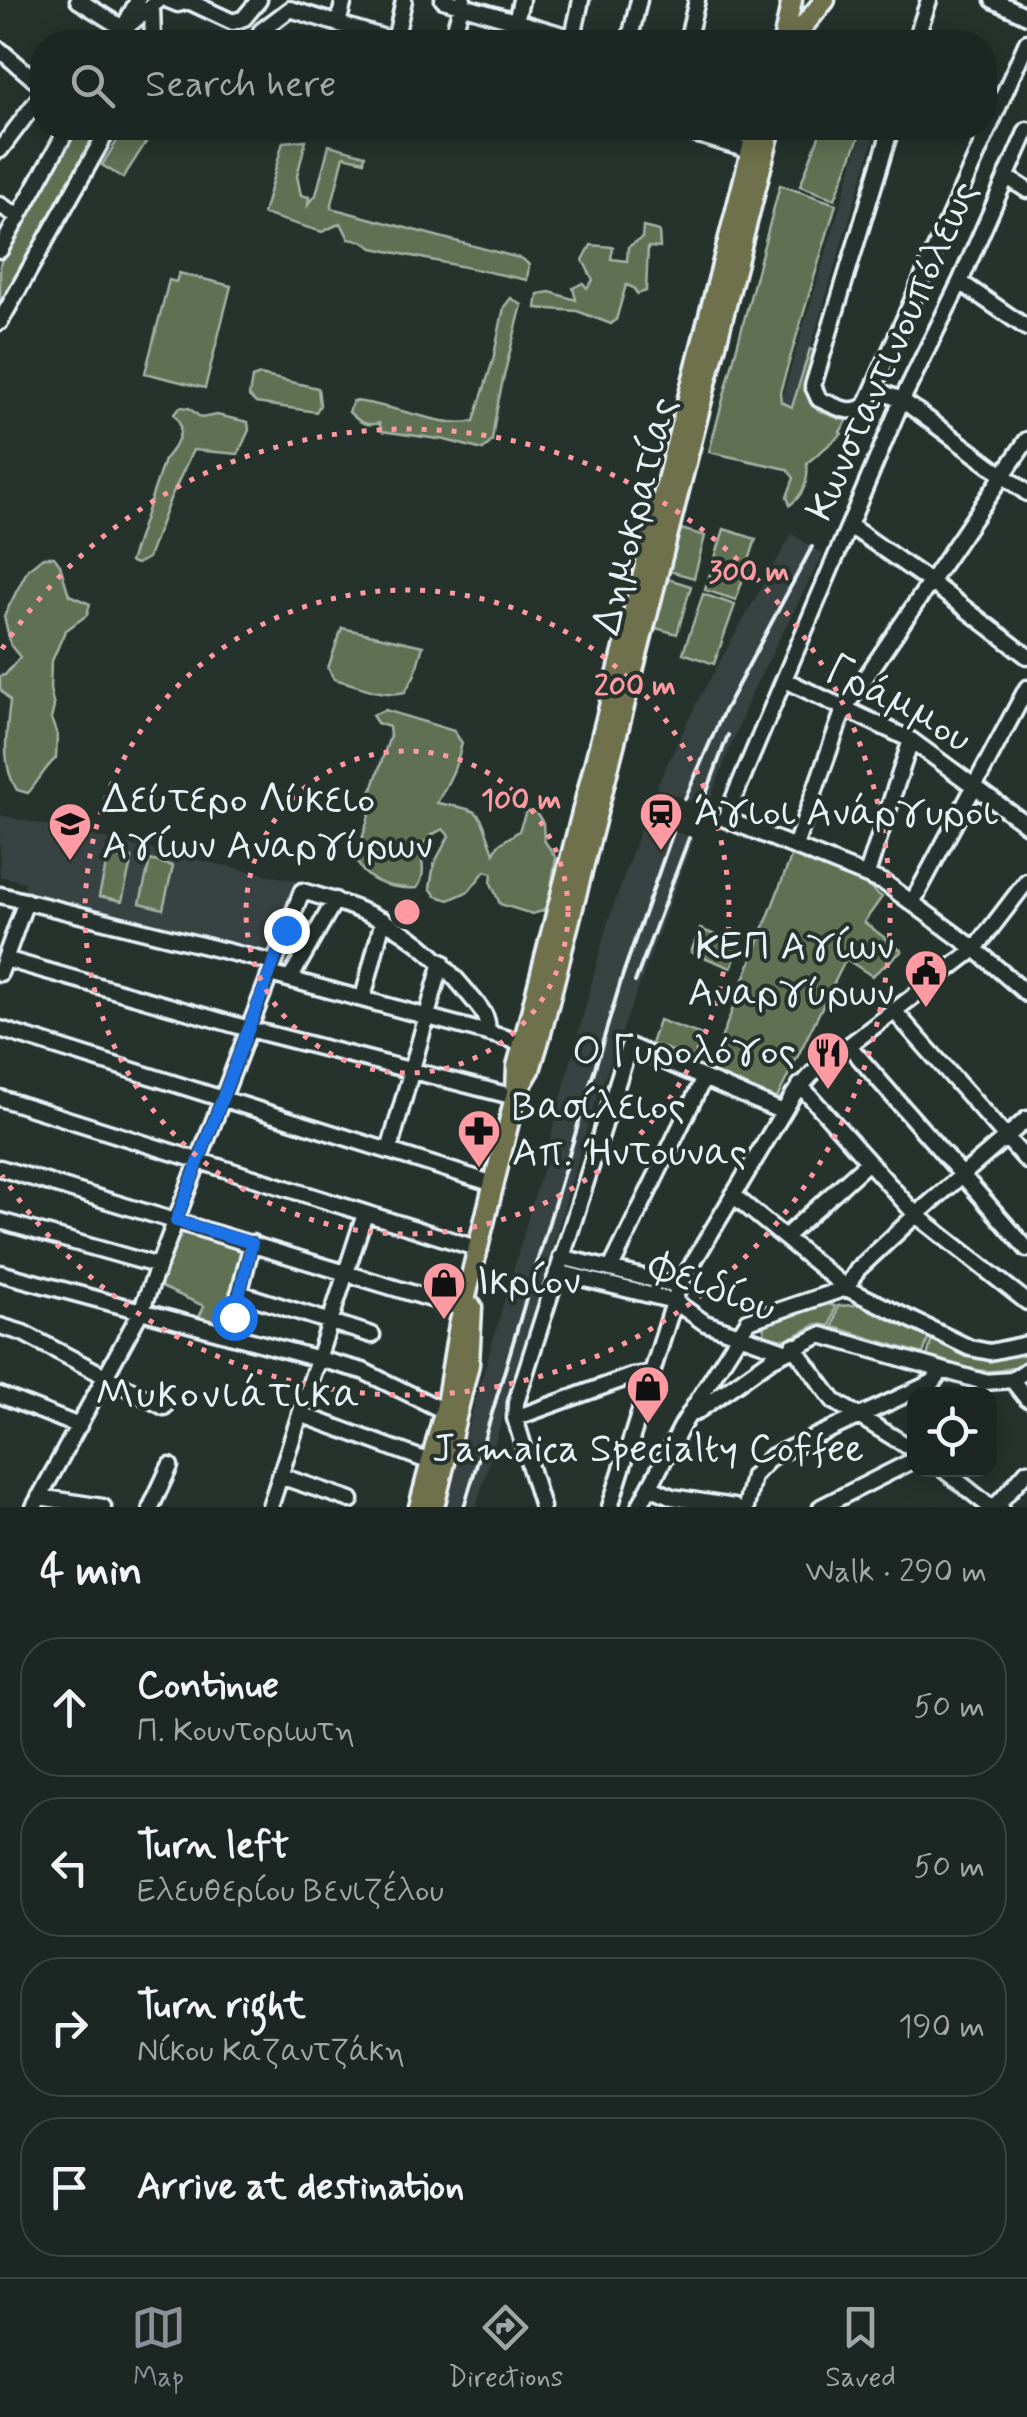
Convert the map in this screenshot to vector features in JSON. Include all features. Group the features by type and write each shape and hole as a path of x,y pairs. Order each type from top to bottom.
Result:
{"main road":[{"path":"788,30 792,0"},
{"path":"798,30 825,0"},
{"name":"Δημοκρατίας","path":"434,1507 468,1364 474,1276 516,1095 517,1068 754,140"},
{"name":"Δημοκρατίας","path":"516,1095 530,1070 540,1037 768,140"},
{"name":"Δημοκρατίας","path":"416,1507 446,1405 461,1317 474,1276"}],"street":[{"path":"78,0 113,30"},
{"path":"168,0 188,2 233,22 244,18 259,0"},
{"path":"338,24 344,0"},
{"path":"398,30 404,0"},
{"path":"443,0 543,30"},
{"path":"515,30 522,0"},
{"path":"579,30 581,0"},
{"path":"633,30 639,0"},
{"path":"690,30 697,0"},
{"path":"919,30 929,0"},
{"path":"993,0 1027,16"},
{"path":"125,30 150,2"},
{"path":"150,2 152,30"},
{"path":"455,30 462,3"},
{"path":"264,30 290,9 357,30"},
{"name":"Κωνσταντινουπόλεως","path":"997,110 1027,42"},
{"path":"0,50 30,76"},
{"path":"3,138 30,108"},
{"name":"Κωνσταντινουπόλεως","path":"794,846 725,819 902,400 1026,133"},
{"path":"0,250 61,140"},
{"path":"0,322 101,140"},
{"path":"715,140 751,151"},
{"name":"Κωνσταντινουπόλεως","path":"886,140 813,386 819,400 848,411 866,405 984,140"},
{"path":"1007,177 1027,190"},
{"path":"0,204 19,217"},
{"path":"960,282 1027,328"},
{"path":"873,389 902,400 1027,494"},
{"path":"1027,440 844,709 794,846 867,874 976,949 1027,994"},
{"path":"850,526 1027,656"},
{"name":"Γράμμου","path":"785,680 910,740 1027,825"},
{"path":"912,904 1027,688"},
{"path":"867,874 910,740"},
{"path":"610,1507 676,1294 800,1085 976,949 1027,881"},
{"path":"103,1507 36,1502 141,1311 302,891 335,900 400,928 442,962 485,1015 487,1032"},
{"path":"0,895 272,968 290,980 524,1043"},
{"path":"290,980 335,900"},
{"path":"26,902 3,966 516,1095"},
{"path":"364,998 383,920"},
{"path":"388,1151 442,962"},
{"path":"895,1012 1027,1160"},
{"path":"0,1029 494,1184"},
{"path":"542,1507 515,1418 516,1404 629,1046 783,1112"},
{"path":"849,1046 1027,1249"},
{"path":"611,1268 704,1078"},
{"path":"800,1085 916,1215 1027,1302"},
{"path":"0,1098 479,1249"},
{"path":"640,1507 683,1424 748,1322 846,1288 858,1270 916,1215 1027,1119"},
{"path":"786,1236 868,1162"},
{"path":"0,1168 348,1274 461,1317 416,1507"},
{"path":"732,1195 846,1288 970,1348 990,1352 1027,1344"},
{"path":"270,1507 366,1214"},
{"path":"0,1220 159,1266"},
{"path":"229,1335 252,1243"},
{"name":"Φειδίου","path":"559,1264 611,1268 676,1294 705,1323 789,1348"},
{"name":"Φειδίου","path":"559,1264 676,1294"},
{"path":"0,1272 363,1371 438,1408"},
{"path":"239,1293 372,1335"},
{"path":"0,1326 23,1333 164,1408"},
{"path":"683,1424 714,1397 811,1337 829,1336 984,1382 1012,1380 1027,1370"},
{"path":"789,1348 834,1401 907,1446"},
{"path":"746,1507 753,1476 771,1457 933,1382 942,1370"},
{"path":"515,1418 632,1376 650,1374"},
{"path":"1012,1380 1027,1399"},
{"path":"0,1395 79,1426"},
{"path":"300,1414 425,1460"},
{"path":"821,1507 907,1463"},
{"path":"150,1507 170,1466"},
{"path":"954,1477 993,1506 1027,1471"},
{"path":"280,1476 351,1500"},
{"path":"650,1487 671,1502 734,1507"}],"shaded area":[{"path":"860,140 873,140 782,441 770,437"},
{"path":"792,534 823,554 751,694 707,807 656,788 696,704"},
{"path":"0,815 296,881 270,951 25,893 25,882 0,876"},
{"path":"643,821 694,838 592,1112 476,1507 445,1507 541,1174 607,925"}],"green space":[{"path":"68,140 98,140 0,312 0,264"},
{"path":"118,140 147,140 123,178 102,165"},
{"path":"306,140 297,176 301,195 309,197 308,205 316,195 329,145 365,155 364,161 344,156 331,208 523,259 529,265 527,280 373,248 349,239 341,223 322,232 263,214 283,142"},
{"path":"817,140 858,140 835,199 800,186"},
{"path":"780,185 836,204 780,392 781,402 792,407 810,349 816,352 811,403 828,415 847,421 842,434 807,463 804,487 790,505 787,497 794,478 787,469 709,452"},
{"path":"643,227 659,231 660,248 648,247 646,291 637,294 626,285 616,320 611,324 577,311 536,308 538,294 550,292 576,300 573,288 583,283 587,288 593,280 583,260 591,245 613,247 611,259 627,261 628,247 642,238"},
{"path":"179,273 231,286 205,388 145,373 169,280 176,282"},
{"path":"511,298 522,305 492,441 483,450 382,431 379,423 363,423 349,412 353,401 448,422 474,421 504,307"},
{"path":"260,375 318,388 320,405 316,412 256,403 249,396 252,378"},
{"path":"180,407 189,408 201,418 217,415 248,422 249,430 238,454 193,450 148,558 137,564 130,562 164,460 179,438 180,426 174,414"},
{"path":"681,529 705,536 694,578 669,571"},
{"path":"724,529 756,539 736,600 705,590"},
{"path":"43,557 54,557 60,565 69,595 90,604 87,615 65,631 51,663 56,758 28,793 17,790 8,769 10,701 0,689 0,676 20,657 11,646 4,616 28,569"},
{"path":"665,578 691,586 677,634 652,627"},
{"path":"703,594 735,605 714,664 683,653"},
{"path":"342,628 423,646 405,692 379,692 334,679 328,668"},
{"path":"385,710 454,731 462,743 455,768 437,803 478,814 494,853 498,845 519,831 526,811 536,812 543,823 544,840 556,858 549,900 543,911 532,914 500,904 491,883 492,873 485,871 469,891 449,900 436,896 430,888 434,864 449,836 443,829 425,842 417,888 382,884 361,869 357,861 363,854 361,843 371,793 390,736 389,727 377,723 372,715"},
{"path":"793,852 860,881 882,897 864,922 902,951 872,976 846,959 775,1102 708,1073"},
{"path":"109,853 132,858 122,901 99,896"},
{"path":"150,860 173,866 163,909 140,903"},
{"path":"700,929 741,945 731,968 691,952"},
{"path":"659,1020 702,1035 694,1058 651,1044"},
{"path":"180,1231 247,1251 228,1330 197,1322 204,1306 159,1286"},
{"path":"828,1304 835,1306 830,1326 817,1324 787,1340 765,1335 763,1324"},
{"path":"872,1304 929,1337 923,1354 833,1327 838,1306"},
{"path":"932,1338 978,1357 1003,1357 1027,1349 1027,1361 1002,1370 965,1368 927,1357"}],"railway":[{"path":"685,799 722,715 812,547"},
{"path":"702,805 728,735"},
{"path":"464,1507 623,974 673,832"},
{"path":"635,982 689,838"}],"place":[{"name":"Άγιοι Ανάργυροι","path":"661,852"},
{"name":"Δεύτερο Λύκειο Αγίων Αναργύρων","path":"70,862"},
{"name":"ΚΕΠ Αγίων Αναργύρων","path":"926,1009"},
{"name":"Ο Γυρολόγος","path":"828,1091"},
{"name":"Βασίλειος Απ. Ήντουνας","path":"479,1169"},
{"name":"Ικρίον","path":"444,1321"},
{"name":"Jamaica Specialty Coffee","path":"648,1425"}],"district":[{"name":"Μυκονιάτικα","path":"229,1395"}],"route":[{"path":"234,1317 252,1243 176,1221 286,930"}]}
